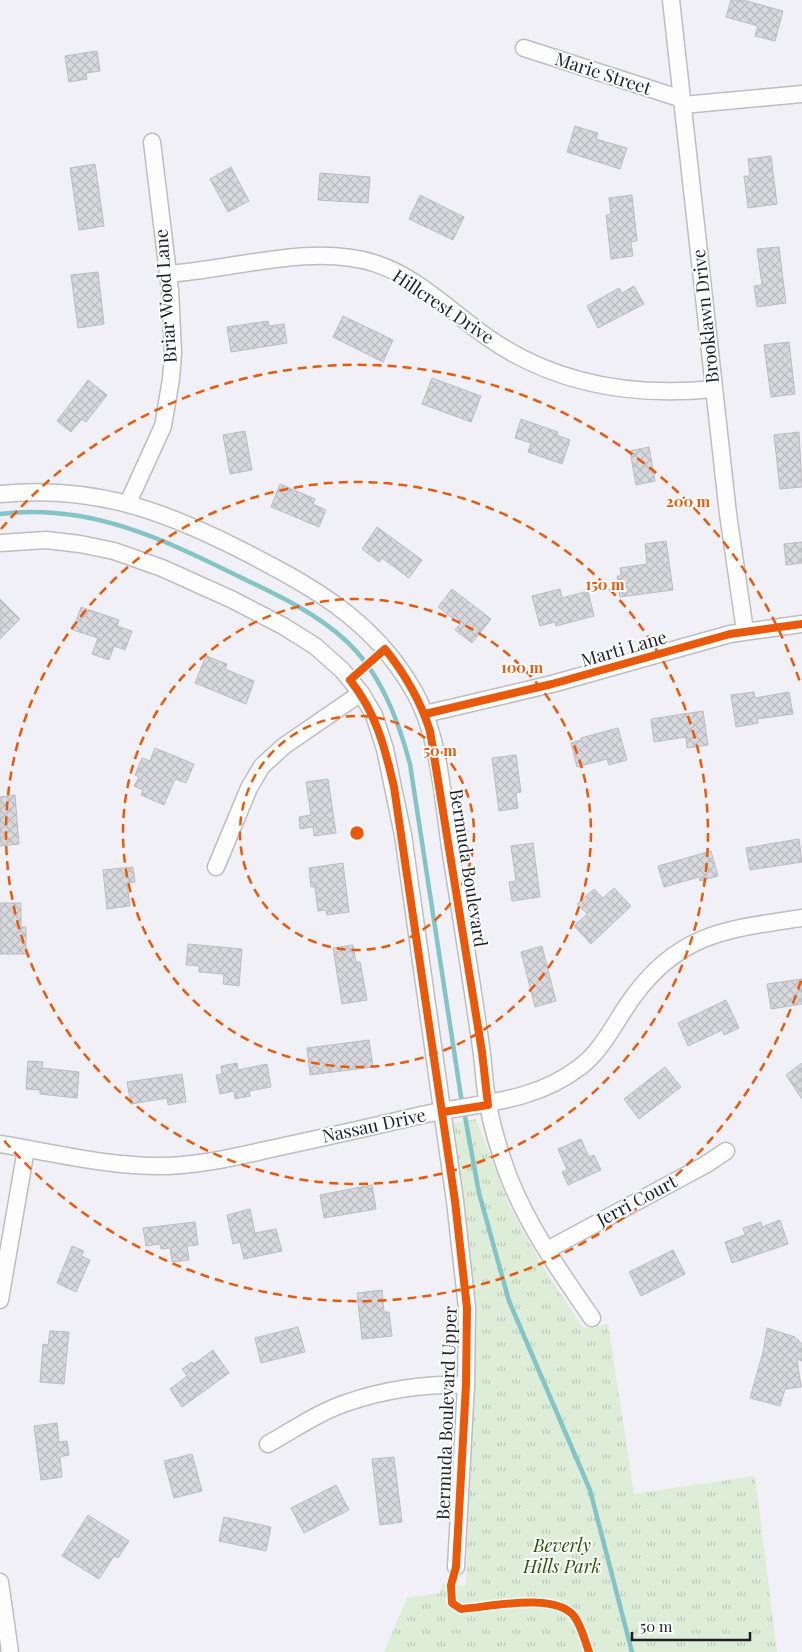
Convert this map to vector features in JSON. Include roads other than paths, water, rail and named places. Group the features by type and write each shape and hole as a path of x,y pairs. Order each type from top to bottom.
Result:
{"street":[{"name":"Brooklawn Drive","path":"671,0 714,388 745,631"},
{"name":"Marie Street","path":"524,48 683,102 802,94"},
{"name":"Briar Wood Lane","path":"128,503 155,448 168,405 173,353 167,274 152,142"},
{"name":"Hillcrest Drive","path":"167,274 308,257 343,257 374,263 401,275 512,353 566,378 591,384 636,389 689,391 714,388"},
{"name":"Bermuda Boulevard","path":"0,494 31,491 71,492 128,503 151,510 225,542 269,564 345,610 374,635 398,664 425,714 436,761 482,1052 488,1105 507,1172 521,1205 547,1250 592,1318"},
{"path":"0,543 46,540 80,544 114,551 162,568 233,600 316,646 342,670 361,693 374,715 385,748 394,788 447,1111"},
{"name":"Marti Lane","path":"425,714 552,684 745,631 802,624"},
{"path":"216,867 249,788 262,766 284,746 361,693"},
{"name":"Nassau Drive","path":"0,1144 119,1163 169,1166 230,1158 447,1111 488,1105 529,1094 556,1082 581,1066 604,1041 652,972 672,955 699,939 739,928 802,918"},
{"name":"Bermuda Boulevard Upper","path":"447,1111 467,1308 466,1385 456,1567"},
{"path":"0,1300 26,1149"},
{"name":"Jerri Court","path":"547,1250 705,1166 726,1151"},
{"path":"268,1444 331,1409 354,1400 440,1384 466,1385"},
{"path":"0,1582 10,1652"}],"waterway":[{"path":"0,514 33,512 65,514 96,519 156,538 283,598 308,613 333,629 357,652 368,666 378,681 393,713 410,764 462,1103"},
{"path":"464,1111 479,1193 509,1301 590,1490 632,1652"}],"park label":[{"name":"Beverly Hills Park","path":"562,1556"}]}
